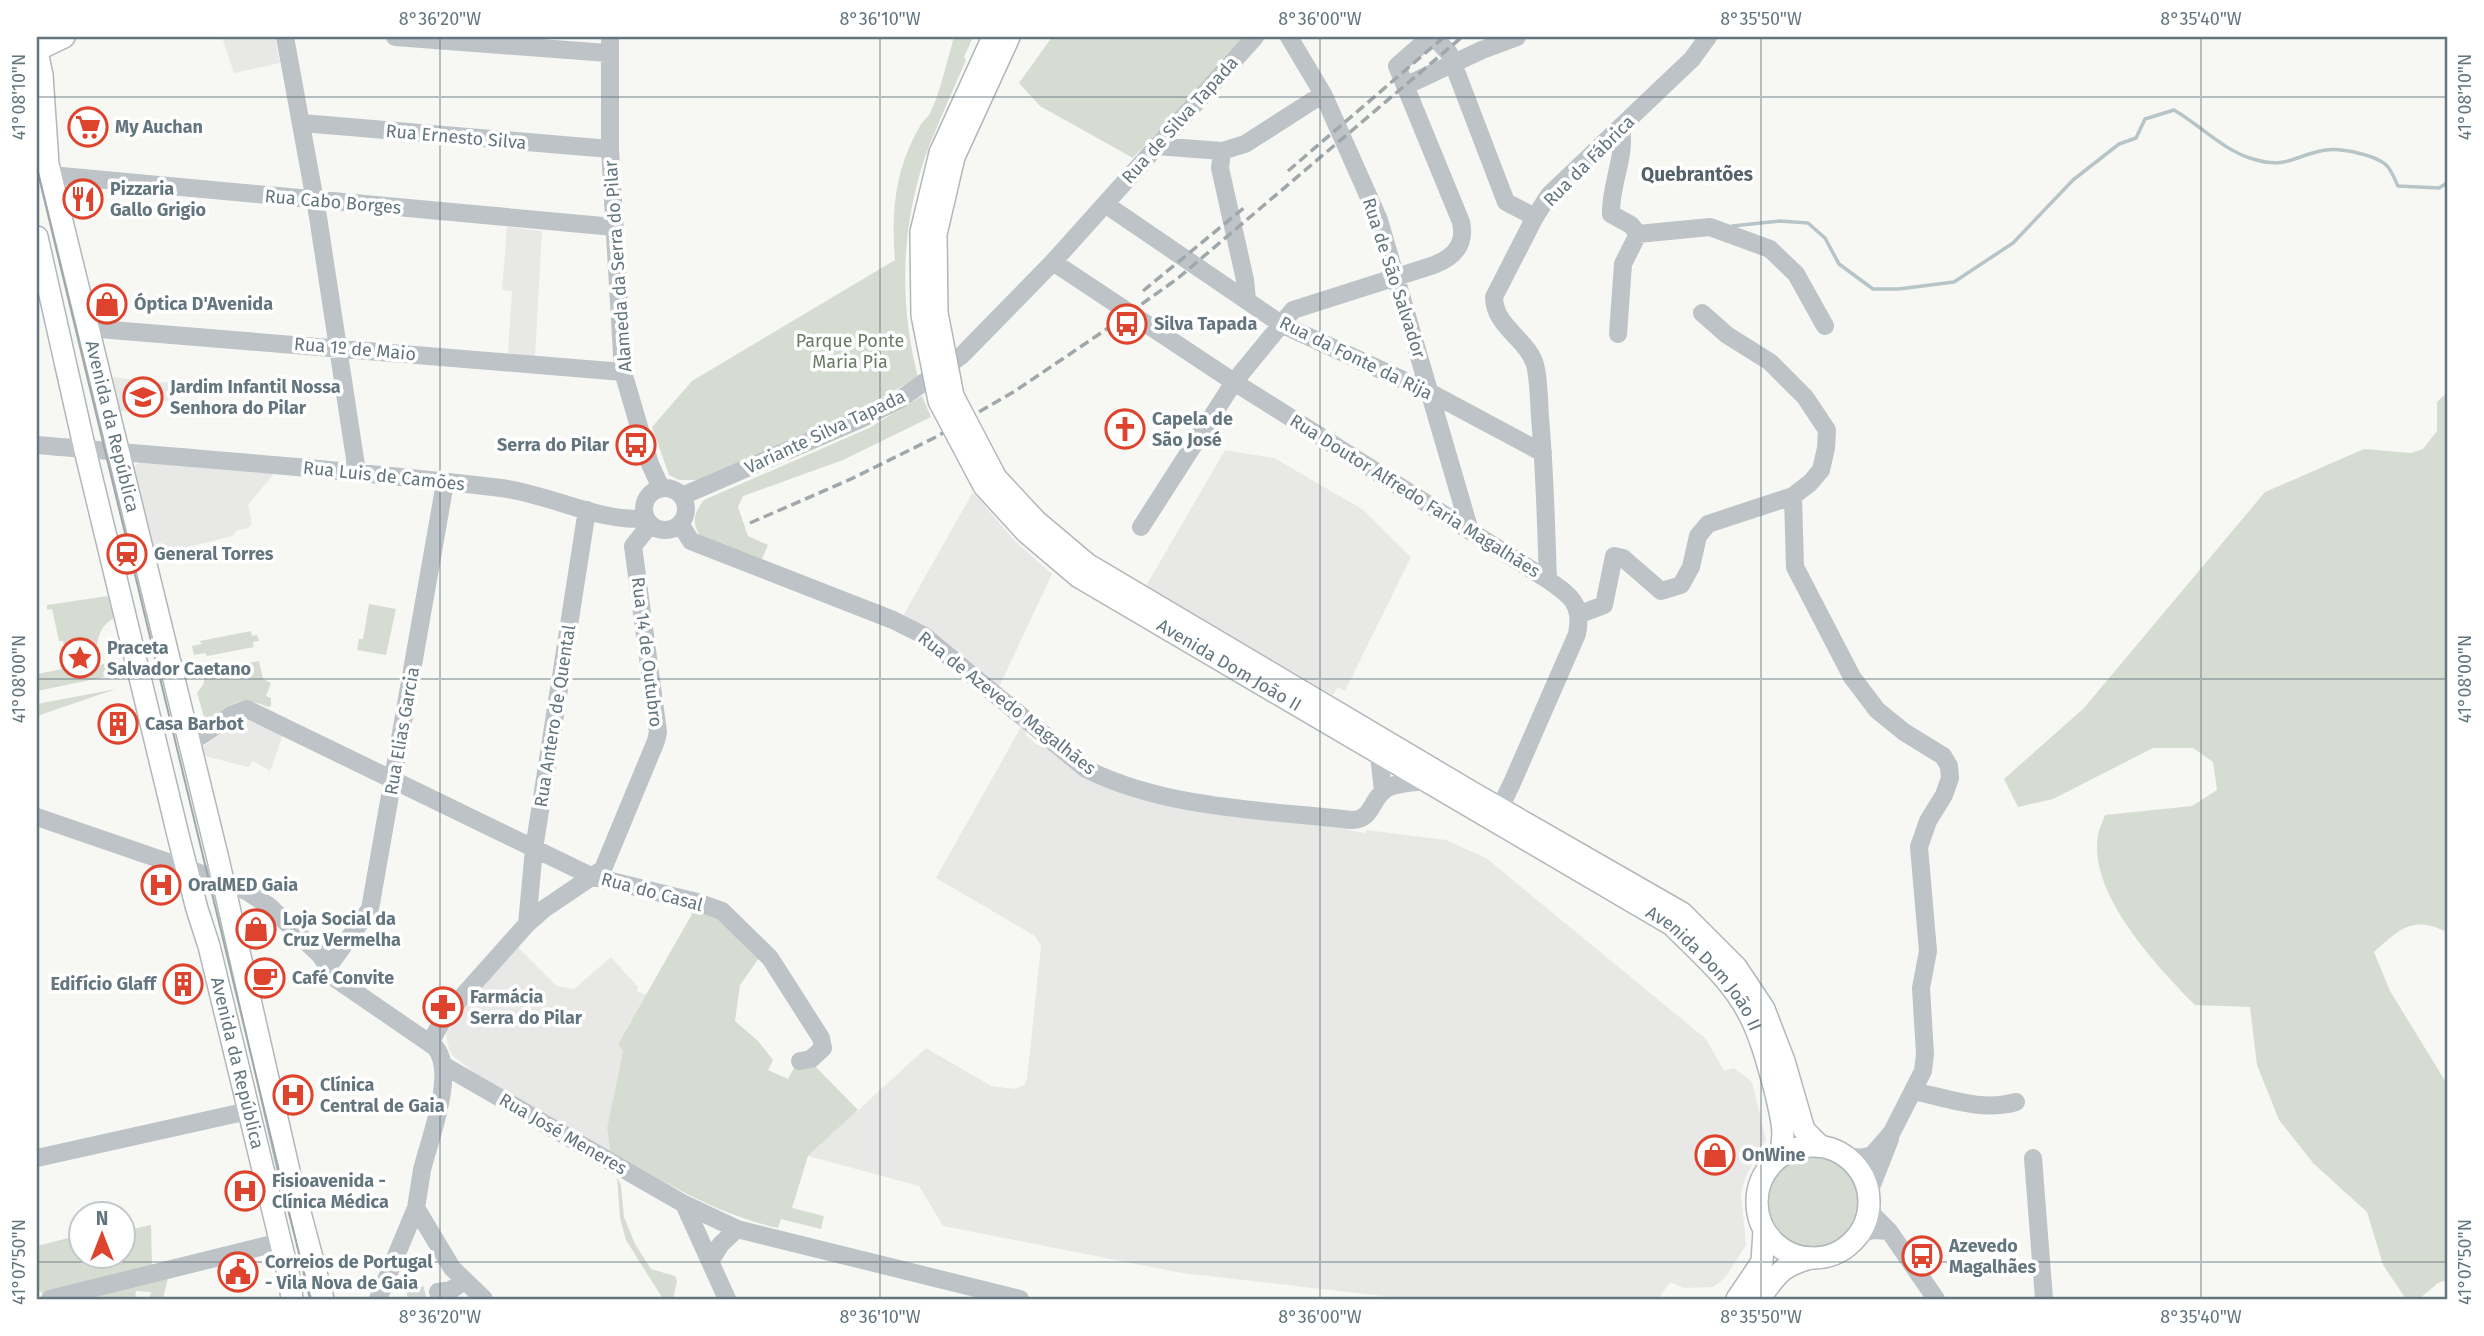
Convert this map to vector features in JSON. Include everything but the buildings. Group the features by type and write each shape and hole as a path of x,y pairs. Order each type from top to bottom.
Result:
{"main road":[{"path":"37,51 64,37"},
{"name":"Avenida Dom João II","path":"993,37 947,155 936,234 937,313 953,396 990,482 1026,532 1079,577 1424,781 1496,815 1682,913 1736,967 1764,1009 1784,1061 1804,1130 1820,1146"},
{"name":"Avenida Dom João II","path":"947,155 1009,37"},
{"name":"Avenida da República","path":"37,51 42,75 44,175 120,452 223,881 289,1171 323,1299"},
{"name":"Avenida da República","path":"37,237 85,450 187,870 209,946 292,1299"},
{"name":"Avenida Dom João II","path":"990,482 1087,564 1672,925 1724,977 1750,1016 1769,1066 1785,1130 1779,1157"},
{"path":"1759,1299 1781,1271 1791,1263 1829,1255 1845,1247 1858,1234 1866,1219 1869,1198 1857,1167 1846,1156 1820,1146 1798,1147 1770,1164 1761,1179 1756,1196 1764,1231 1773,1242 1797,1256 1811,1258"},
{"path":"1737,1299 1762,1262 1764,1231"}],"street":[{"path":"285,37 316,201 358,472"},
{"path":"395,37 609,45"},
{"name":"Rua de Silva Tapada","path":"1105,204 1255,37"},
{"name":"Rua de São Salvador","path":"1289,37 1323,94 1379,220 1470,531"},
{"path":"1141,527 1234,382 1293,310 1447,260 1461,244 1463,234 1397,66 1432,37 1449,53 1506,202 1535,217"},
{"path":"1405,86 1452,63 1517,37"},
{"name":"Rua da Fábrica","path":"1548,580 1544,453 1536,366 1494,307 1494,297 1549,195 1692,59 1708,37"},
{"name":"Alameda da Serra do Pilar","path":"609,45 610,149 623,372 650,464 661,488"},
{"path":"1156,146 1222,150 1245,144 1323,94"},
{"name":"Rua Ernesto Silva","path":"302,123 610,149"},
{"path":"1621,129 1623,142 1610,198 1611,214 1631,225 1638,234"},
{"path":"1222,150 1220,168 1247,300"},
{"name":"Rua Cabo Borges","path":"44,175 614,227"},
{"name":"Variante Silva Tapada","path":"682,496 899,400 961,356 1053,262 1105,204"},
{"name":"Rua da Fonte da Rija","path":"1105,204 1281,324 1429,392 1544,453"},
{"path":"1638,234 1710,228 1770,249 1796,274 1825,326"},
{"path":"1618,334 1623,264 1638,234"},
{"name":"Rua Doutor Alfredo Faria Magalhães","path":"1053,262 1234,382 1548,580 1573,600 1580,614"},
{"path":"1496,815 1577,634 1580,614 1604,605 1614,556 1623,558 1661,591 1681,585 1691,567 1698,536 1708,524 1793,496 1821,470 1827,429 1805,397 1770,362 1727,335 1702,313"},
{"name":"Rua 1º de Maio","path":"87,328 623,372"},
{"name":"Rua Luis de Camões","path":"37,445 358,472 523,491 628,520 648,521"},
{"name":"Rua Elias Garcia","path":"328,967 370,909 445,482"},
{"path":"661,488 673,490 682,496 686,514 680,524 668,530 656,528 648,521 644,512 646,499 650,494 661,488"},
{"path":"1793,496 1795,567 1852,677 1877,710 1904,732 1943,756 1949,766 1950,778 1944,795 1928,821 1919,847 1928,951 1921,988 1925,1054 1923,1071 1892,1132 1869,1198 1873,1215 1889,1231 1936,1299"},
{"name":"Rua Antero de Quental","path":"527,924 534,849 587,510"},
{"name":"Rua 14 de Outubro","path":"430,1044 445,1016 527,924 544,909 603,869 658,732 633,546 648,521"},
{"name":"Rua de Azevedo Magalhães","path":"680,524 691,541 893,620 923,635 1086,769 1113,783 1212,804 1352,820 1367,816 1383,791"},
{"path":"190,743 233,714 247,709 591,876"},
{"path":"1380,755 1383,791 1395,785 1424,781"},
{"path":"37,817 248,892 269,906 320,955 336,979 439,1052 443,1065 442,1090 422,1169 416,1208 378,1299"},
{"name":"Rua do Casal","path":"591,876 697,902 722,911 770,958 821,1038 823,1048 811,1059 800,1061"},
{"name":"Rua José Meneres","path":"443,1065 684,1204 737,1229 1020,1299"},
{"path":"1913,1091 1998,1107 2016,1101"},
{"path":"37,1158 248,1111"},
{"path":"1846,1156 1861,1158 1871,1154 1892,1132"},
{"path":"2034,1158 2044,1299"},
{"path":"684,1204 727,1299"},
{"path":"416,1208 452,1268 484,1299"},
{"path":"710,1261 721,1244 737,1229"},
{"path":"1858,1234 1873,1230 1889,1231"},
{"path":"50,1299 280,1242"},
{"path":"438,1292 451,1290 464,1281"}],"shaded area":[{"path":"222,37 275,37 280,63 234,73"},
{"path":"507,227 542,231 535,356 508,353 512,291 502,290"},
{"name":"Jardim Infantil Nossa Senhora do Pilar","path":"111,377 171,383 170,401 146,399 144,413 120,411"},
{"path":"1225,450 1274,458 1362,509 1411,557 1345,691 1338,687 1333,695 1146,586"},
{"path":"140,462 274,474 248,505 252,524 248,528 236,531 233,536 155,555 134,467"},
{"path":"973,492 1014,540 1052,574 998,689 903,616"},
{"path":"240,717 246,717 283,735 270,771 253,761 248,767 205,756 202,747"},
{"path":"1021,727 1037,745 1042,744 1081,773 1348,827 1348,830 1446,840 1486,858 1706,1039 1724,1071 1734,1068 1752,1082 1766,1140 1746,1176 1741,1193 1746,1245 1725,1278 1713,1287 1684,1288 1670,1282 1658,1299 1408,1299 1182,1273 943,1226 919,1186 808,1156 926,1048 991,1086 1015,1089 1024,1085 1027,1079 1041,946 1035,936 936,878"},
{"path":"515,944 557,986 574,989 611,957 638,987 637,991 646,995 618,1043 623,1051 607,1128 610,1151 477,1075 452,1055 449,1049 446,1034 448,1024"}],"green space":[{"name":"Parque Ponte Maria Pia","path":"954,37 973,37 920,172 908,230 905,289 907,319 918,377 860,410 703,480 679,480 669,475 652,427 692,381 895,260 895,208 900,175 911,144 936,98"},
{"path":"1052,37 1246,37 1133,158 1040,106 1019,83"},
{"path":"2447,392 2447,932 2424,925 2407,927 2374,952 2390,991 2447,1084 2447,1280 2438,1283 2419,1299 2406,1299 2383,1265 2367,1212 2314,1164 2279,1120 2257,1065 2250,1007 2195,1005 2145,950 2114,904 2104,881 2098,858 2098,835 2105,815 2192,806 2217,790 2213,762 2193,748 2153,748 2053,799 2018,807 2004,779 2084,708 2265,492 2364,449 2411,453 2423,449 2437,431 2437,402"},
{"path":"922,396 931,417 843,460 743,496 738,507 748,536 768,545 761,561 703,539 699,534 695,520 704,500 869,428"},
{"path":"108,596 114,618 100,633 97,653 66,657 63,641 59,641 52,609 47,610 47,605"},
{"path":"369,604 396,609 386,655 357,650 359,639 363,639"},
{"path":"251,631 252,636 257,635 259,641 253,642 254,647 207,656 205,653 194,655 192,646 202,644 200,641"},
{"path":"259,661 263,679 271,683 266,696 271,698 271,706 237,702 211,720 204,717 197,693 203,685 206,671"},
{"path":"98,662 99,665 112,662 113,672 103,674 105,677 37,691 37,674"},
{"path":"116,689 37,716 37,704"},
{"path":"689,906 720,913 761,955 740,985 735,1021 758,1041 773,1060 768,1070 788,1079 796,1064 812,1063 858,1110 808,1156 792,1208 824,1216 821,1229 781,1219 778,1228 733,1214 691,1196 610,1151 607,1128 623,1051 618,1044 692,914"},
{"path":"1813,1156 1831,1160 1846,1169 1855,1184 1859,1202 1855,1220 1846,1235 1831,1244 1813,1248 1795,1244 1780,1235 1771,1220 1767,1202 1771,1184 1780,1169 1795,1160"},
{"path":"617,1177 621,1185 624,1217 635,1244 651,1269 675,1276 677,1281 673,1299 663,1299 626,1240 620,1218"},
{"path":"151,1225 152,1267 44,1295 37,1288 37,1246 66,1239 66,1270 136,1270 136,1228"},
{"path":"168,1278 163,1299 149,1299 151,1292 136,1291 135,1299 84,1299"}],"waterway":[{"path":"1732,226 1780,221 1808,223 1825,238 1839,264 1873,289 1899,289 1954,282 2013,243 2073,180 2119,144 2136,138 2145,119 2174,110 2222,144 2253,159 2275,163 2326,150 2341,150 2359,153 2383,163 2398,186 2439,188 2447,183"}],"tunnel":[{"path":"408,1299 438,1292"}],"tram line":[{"path":"37,169 310,1299"}],"railway":[{"path":"1288,171 1444,37"},
{"path":"750,523 851,479 936,437 1015,391 1098,335 1177,279 1462,37"},
{"path":"1143,291 1245,207"}],"place":[{"name":"My Auchan","path":"88,127"},
{"name":"Pizzaria Gallo Grigio","path":"83,199"},
{"name":"Óptica D'Avenida","path":"107,304"},
{"name":"Silva Tapada","path":"1127,324"},
{"name":"Jardim Infantil Nossa Senhora do Pilar","path":"143,397"},
{"name":"Capela de São José","path":"1125,429"},
{"name":"Serra do Pilar","path":"636,445"},
{"name":"General Torres","path":"127,554"},
{"name":"Praceta Salvador Caetano","path":"80,658"},
{"name":"Casa Barbot","path":"118,724"},
{"name":"OralMED Gaia","path":"161,885"},
{"name":"Loja Social da Cruz Vermelha","path":"256,929"},
{"name":"Café Convite","path":"265,978"},
{"name":"Edifício Glaff","path":"183,984"},
{"name":"Farmácia Serra do Pilar","path":"443,1007"},
{"name":"Clínica Central de Gaia","path":"293,1095"},
{"name":"OnWine","path":"1715,1155"},
{"name":"Fisioavenida - Clínica Médica","path":"245,1191"},
{"name":"Azevedo Magalhães","path":"1922,1256"},
{"name":"Correios de Portugal - Vila Nova de Gaia","path":"238,1272"}],"district":[{"name":"Quebrantões","path":"1697,174"}]}
